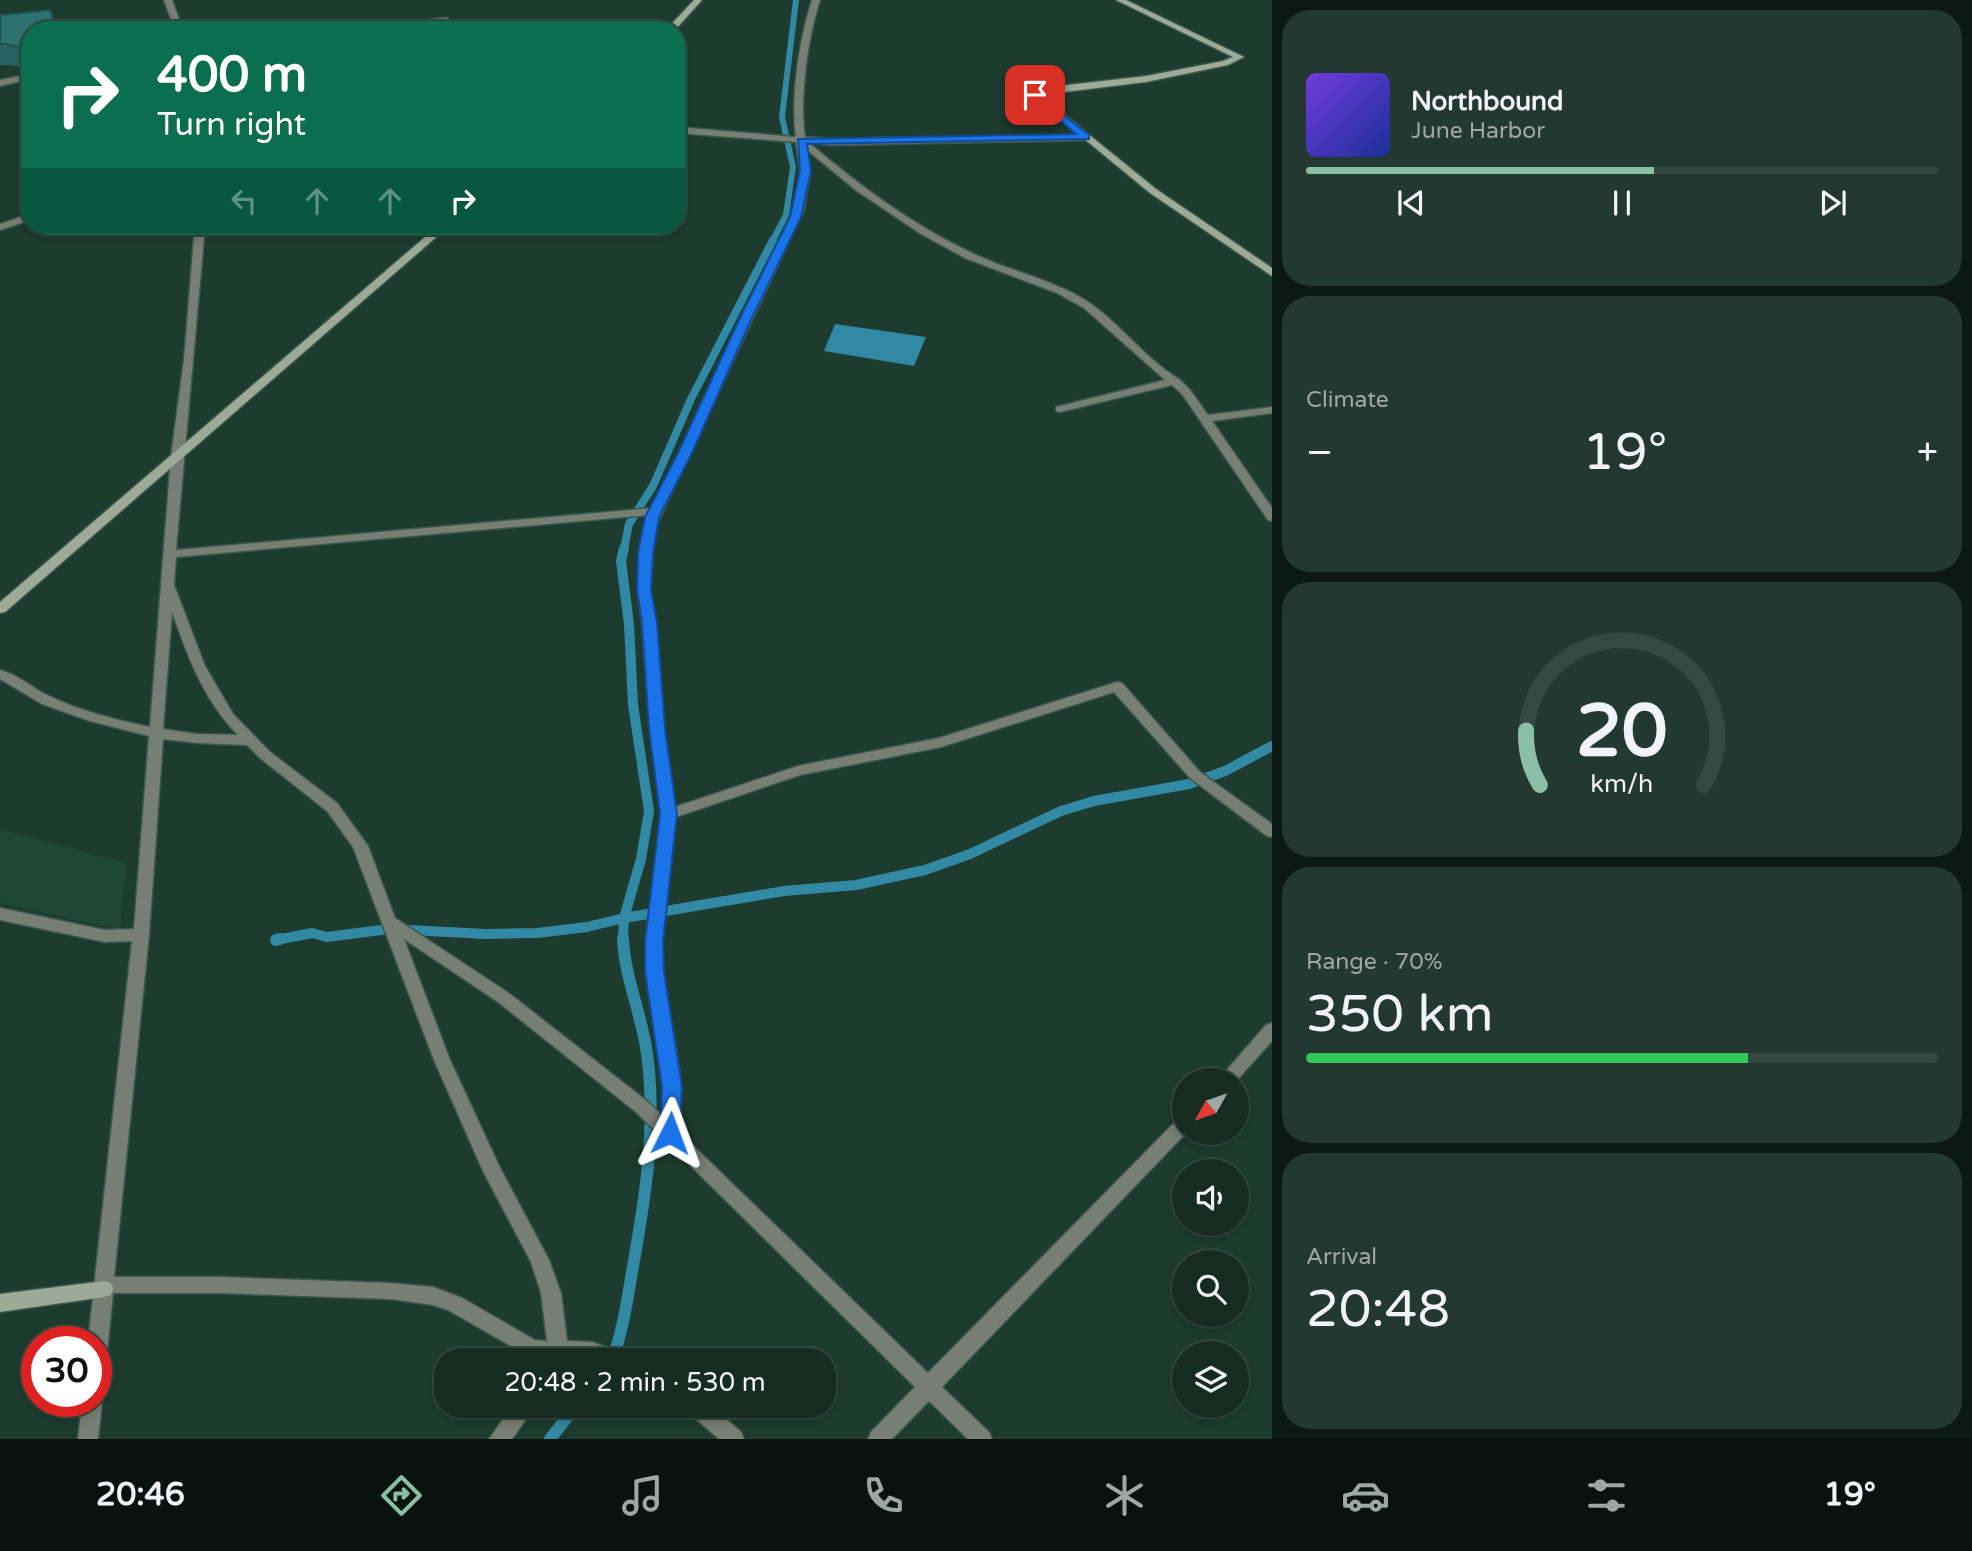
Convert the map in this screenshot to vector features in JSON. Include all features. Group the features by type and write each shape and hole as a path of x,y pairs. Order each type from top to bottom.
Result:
{"street":[{"path":"168,0 176,21"},
{"path":"678,21 698,0"},
{"path":"670,1133 672,1087 654,962 669,814 657,729 643,577 649,528 744,322 796,217 805,171 798,122 799,92 810,15 816,0"},
{"path":"1120,0 1240,57 1230,62 1146,79 1034,94 1153,191 1272,273"},
{"path":"435,21 445,20"},
{"path":"0,83 21,78"},
{"path":"686,131 800,141 846,142 1086,137"},
{"path":"800,141 862,191 954,248 1080,301 1175,381 1192,400 1272,517"},
{"path":"0,227 21,220"},
{"path":"100,1326 141,935 177,456 189,360 199,235"},
{"path":"0,609 434,235"},
{"path":"1060,410 1110,395 1175,381"},
{"path":"1204,419 1272,410"},
{"path":"170,554 655,511"},
{"path":"168,582 206,684 228,717 249,740 332,807 360,846 442,1060 492,1171 540,1260 551,1293 555,1348"},
{"path":"0,674 49,702 157,733 203,740 249,740"},
{"path":"669,814 798,771 941,742 1117,686 1195,775 1272,832"},
{"path":"0,914 105,936 141,935"},
{"path":"390,922 545,1028 642,1107 982,1439"},
{"path":"1237,1068 1272,1030"},
{"path":"878,1439 1172,1136"},
{"path":"0,1303 104,1287 193,1284 391,1292 433,1296 455,1304 530,1348"},
{"path":"88,1439 90,1417"},
{"path":"499,1439 516,1418"},
{"path":"710,1418 734,1439"}],"shaded area":[{"path":"0,829 126,863 120,930 0,903"}],"water":[{"path":"835,324 926,337 914,366 824,351"}],"building":[{"path":"51,10 53,21 21,21 21,48 0,44 0,15"}],"waterway":[{"path":"772,242 786,215 793,167 782,117 796,0"},
{"path":"624,549 629,524 653,486 691,399 773,240"},
{"path":"624,548 621,561 629,624 633,705 649,811 641,859 624,918"},
{"path":"624,918 784,891 856,885 925,870 970,854 1061,811 1094,801 1189,784 1225,771 1272,746"},
{"path":"280,939 276,940 312,933 327,937 389,929 486,934 537,933 587,927 624,918"},
{"path":"623,940 624,918"},
{"path":"616,1348 637,1245 648,1163 651,1108 647,1054 623,940"},
{"path":"550,1439 567,1418"}],"route":[{"path":"670,1133 672,1087 669,1054 654,972 654,942 669,814 657,729 643,577 652,517 796,217 805,171 801,141 1086,137 1035,95"}]}
